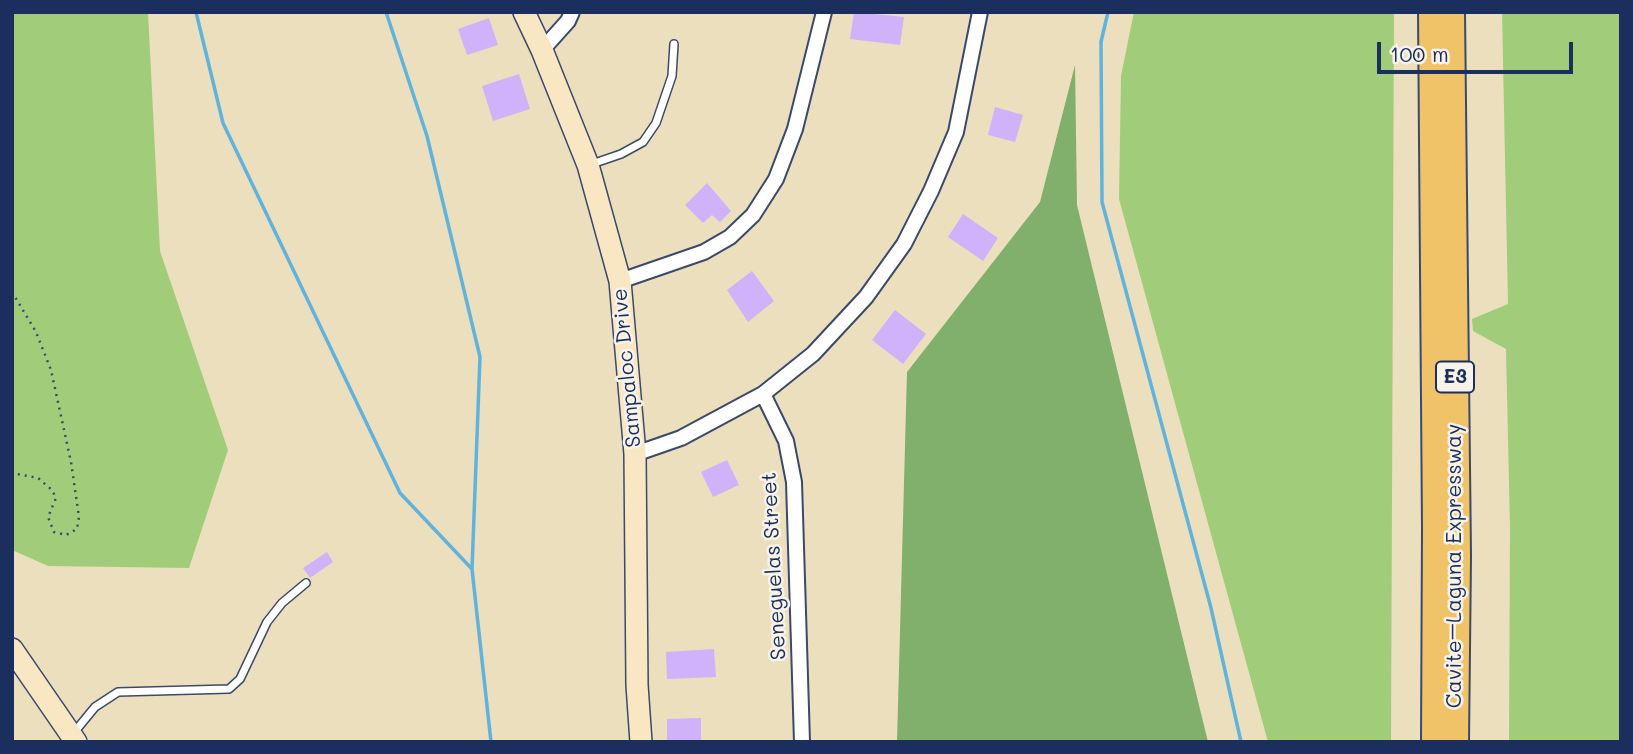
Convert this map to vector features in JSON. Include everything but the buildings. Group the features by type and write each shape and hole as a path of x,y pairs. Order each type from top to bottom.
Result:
{"highway":[{"name":"Cavite–Laguna Expressway","path":"1432,12 1435,742"},
{"name":"Cavite–Laguna Expressway","path":"1451,12 1457,556 1455,742"}],"street":[{"name":"Sampaloc Drive","path":"524,12 588,165 620,281 635,454 637,685 641,742"},
{"path":"542,50 568,21 572,12"},
{"path":"620,281 704,252 730,237 753,215 776,179 795,129 824,12"},
{"path":"635,454 681,438 762,394 814,354 866,297 904,244 931,191 956,132 980,12"},
{"name":"Seneguelas Street","path":"762,394 786,442 794,482 802,742"},
{"path":"12,649 70,740"}],"lane":[{"path":"588,165 621,154 643,142 656,123 672,76 674,44"},
{"path":"70,740 95,707 118,692 229,689 240,679 267,622 282,603 306,583"}],"path":[{"path":"12,292 36,332 51,370 71,462 79,517 77,529 66,535 54,532 48,517 56,498 52,490 38,478 12,472"}],"green space":[{"path":"12,12 148,12 160,251 228,450 189,568 48,566 12,550"},
{"path":"1134,12 1394,12 1391,742 1268,742 1119,199 1121,76"},
{"path":"1502,12 1621,12 1621,742 1509,742 1510,529 1506,349 1473,331 1472,319 1508,304"},
{"path":"1075,65 1077,205 1208,742 897,742 907,372 1040,202"}],"waterway":[{"path":"196,12 223,123 400,493 472,569"},
{"path":"386,12 427,136 480,357 472,569 491,742"},
{"path":"1108,12 1101,42 1102,202 1211,608 1241,742"}]}
